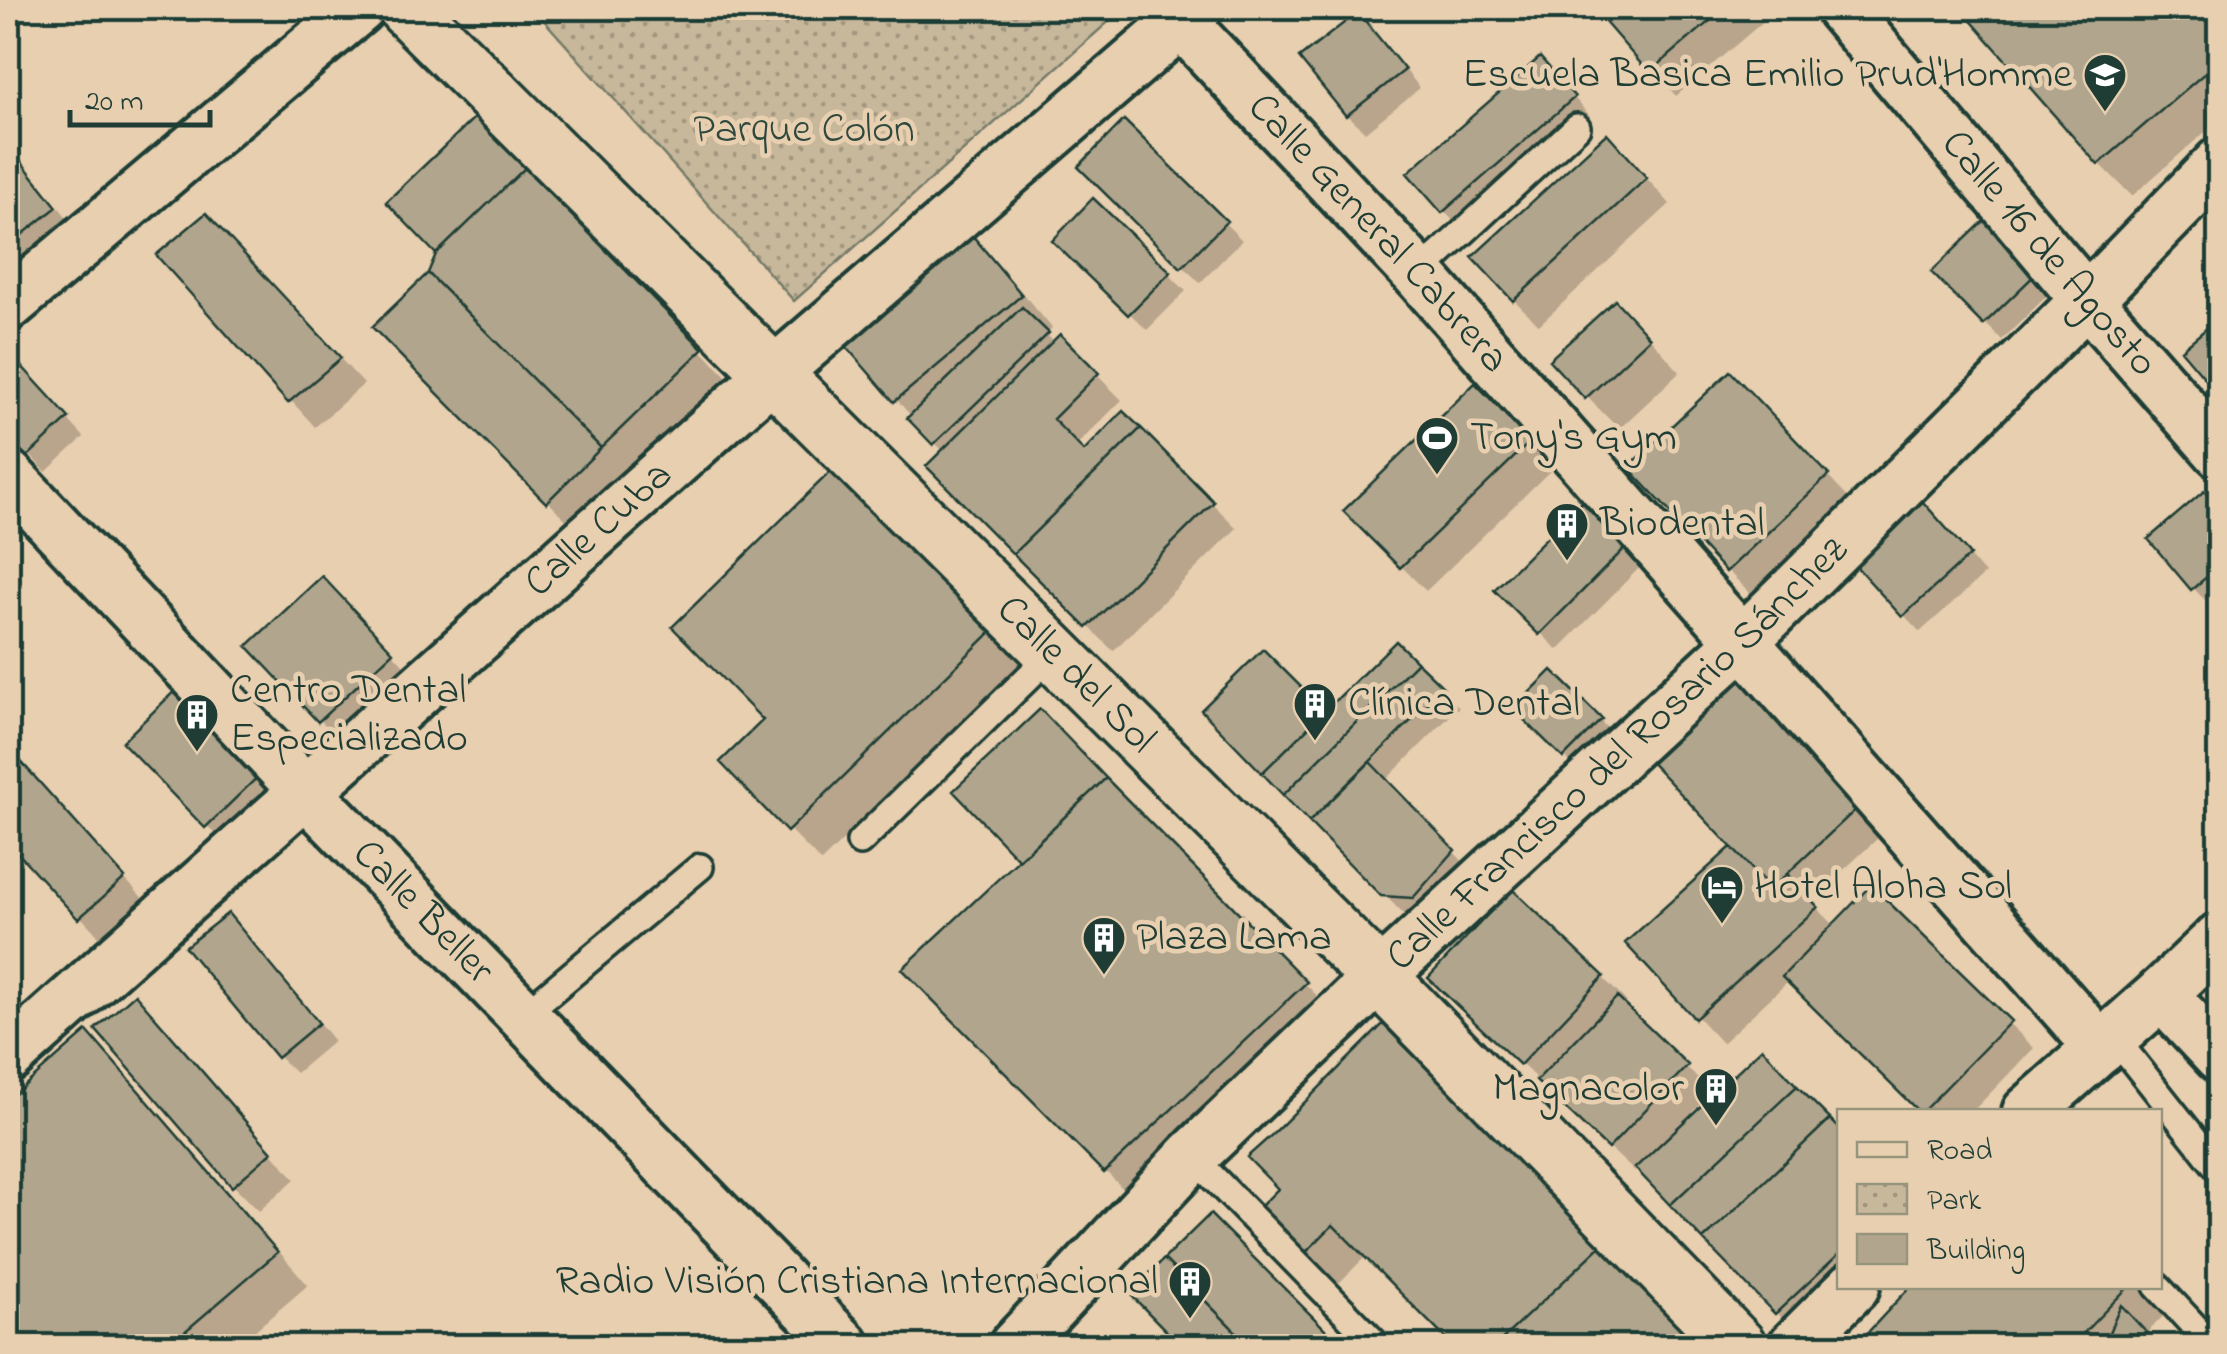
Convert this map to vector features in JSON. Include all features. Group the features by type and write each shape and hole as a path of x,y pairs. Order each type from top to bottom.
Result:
{"main road":[{"name":"Calle del Sol","path":"406,8 1378,976 1738,1346"}],"street":[{"path":"8,305 359,8"},
{"name":"Calle 16 de Agosto","path":"1841,8 2086,300 2220,452"},
{"name":"Calle Cuba","path":"8,1057 1182,12"},
{"name":"Calle General Cabrera","path":"1182,12 1743,641 2108,1042"},
{"name":"Calle Francisco del Rosario Sánchez","path":"1016,1346 1192,1156 1378,976 1743,641 2220,163"},
{"name":"Calle Beller","path":"8,476 304,791 844,1346"},
{"path":"2031,1109 2220,938"},
{"path":"2161,994 2220,1057"},
{"path":"1794,1346 1851,1289"}],"lane":[{"path":"1418,274 1577,128"},
{"path":"860,842 1053,653"},
{"path":"522,1016 700,867"},
{"path":"2108,1042 2220,1171"},
{"path":"1192,1156 1378,1346"},
{"path":"2161,1289 2210,1342 2220,1346"}],"green space":[{"name":"Parque Colón","path":"533,8 1124,8 794,301"}],"building":[{"path":"1603,8 1725,8 1649,73 1597,13"},
{"name":"Escuela Basica Emilio Prud'Homme","path":"1960,8 2212,8 2220,16 2220,60 2098,165"},
{"path":"1358,12 1405,70 1346,116 1299,58"},
{"path":"1540,57 1575,97 1442,213 1407,173"},
{"path":"475,117 525,168 436,254 386,202"},
{"path":"1124,120 1227,221 1181,268 1078,167"},
{"path":"1607,133 1647,178 1513,301 1472,257"},
{"path":"8,145 57,207 8,246"},
{"path":"525,168 703,349 601,448 428,273 436,254"},
{"path":"1093,198 1171,272 1128,315 1052,241"},
{"path":"206,213 341,358 288,403 156,255"},
{"path":"1989,216 2041,269 1983,325 1931,272"},
{"path":"967,229 1022,295 894,402 838,337"},
{"path":"428,273 601,448 546,503 372,327"},
{"path":"1615,300 1650,338 1585,399 1549,360"},
{"path":"1022,307 1049,333 933,445 907,418"},
{"path":"2220,317 2220,396 2181,350"},
{"path":"1060,334 1099,373 1053,419 1084,451 1123,411 1141,428 1013,554 926,466"},
{"path":"8,351 69,418 27,457 8,436"},
{"path":"1730,371 1829,475 1726,572 1628,467"},
{"name":"Tony's Gym","path":"1475,383 1531,441 1400,568 1343,511"},
{"path":"1141,428 1214,502 1087,628 1013,554"},
{"path":"832,470 992,631 787,832 720,762 763,720 672,627"},
{"name":"Biodental","path":"1595,489 1640,533 1539,635 1494,590"},
{"path":"2204,491 2220,509 2220,566 2191,590 2148,539"},
{"path":"1915,493 1970,555 1902,617 1846,555"},
{"path":"322,576 393,652 318,722 247,646"},
{"name":"Clínica Dental","path":"1396,641 1417,662 1283,795 1262,773"},
{"path":"1263,649 1325,711 1262,773 1201,710"},
{"path":"1417,662 1444,688 1309,822 1283,795"},
{"path":"1743,669 1866,800 1771,889 1648,759"},
{"path":"1552,670 1602,719 1563,758 1513,709"},
{"name":"Centro Dental Especializado","path":"188,678 272,763 205,828 122,742"},
{"path":"1040,709 1106,778 1019,860 953,791"},
{"path":"8,747 125,878 78,919 8,842"},
{"path":"1370,762 1455,850 1413,898 1381,896 1309,822"},
{"name":"Plaza Lama","path":"1106,778 1307,982 1104,1173 902,969"},
{"name":"Hotel Aloha Sol","path":"1731,847 1771,889 1787,874 1818,907 1695,1019 1625,943"},
{"path":"1871,885 2011,1021 1925,1109 1916,1109 1782,977"},
{"path":"1512,889 1604,976 1520,1065 1428,978"},
{"path":"228,913 319,1023 277,1058 185,947"},
{"path":"135,994 272,1152 232,1187 95,1029"},
{"path":"1617,997 1688,1065 1608,1149 1536,1081"},
{"path":"1383,1024 1602,1245 1495,1346 1453,1346 1333,1225 1303,1255 1252,1215 1278,1189 1247,1157"},
{"path":"87,1031 278,1252 168,1346 8,1346 8,1100"},
{"name":"Magnacolor","path":"1762,1048 1797,1086 1670,1205 1635,1168"},
{"path":"1797,1086 1830,1119 1703,1240 1670,1205"},
{"path":"1830,1119 1837,1126 1837,1256 1775,1314 1703,1240"},
{"path":"1210,1214 1333,1337 1324,1346 1250,1346 1164,1259"},
{"path":"1602,1245 1700,1346 1495,1346"},
{"name":"Radio Visión Cristiana Internacional","path":"1164,1259 1250,1346 1181,1346 1129,1293"},
{"path":"1908,1289 2126,1289 2071,1346 1866,1346 1860,1341"},
{"path":"2121,1305 2159,1346 2103,1346"}],"place":[{"name":"Escuela Basica Emilio Prud'Homme","path":"2105,113"},
{"name":"Tony's Gym","path":"1437,476"},
{"name":"Biodental","path":"1567,562"},
{"name":"Clínica Dental","path":"1315,742"},
{"name":"Centro Dental Especializado","path":"197,753"},
{"name":"Hotel Aloha Sol","path":"1722,925"},
{"name":"Plaza Lama","path":"1104,976"},
{"name":"Magnacolor","path":"1716,1127"},
{"name":"Radio Visión Cristiana Internacional","path":"1190,1320"}]}
